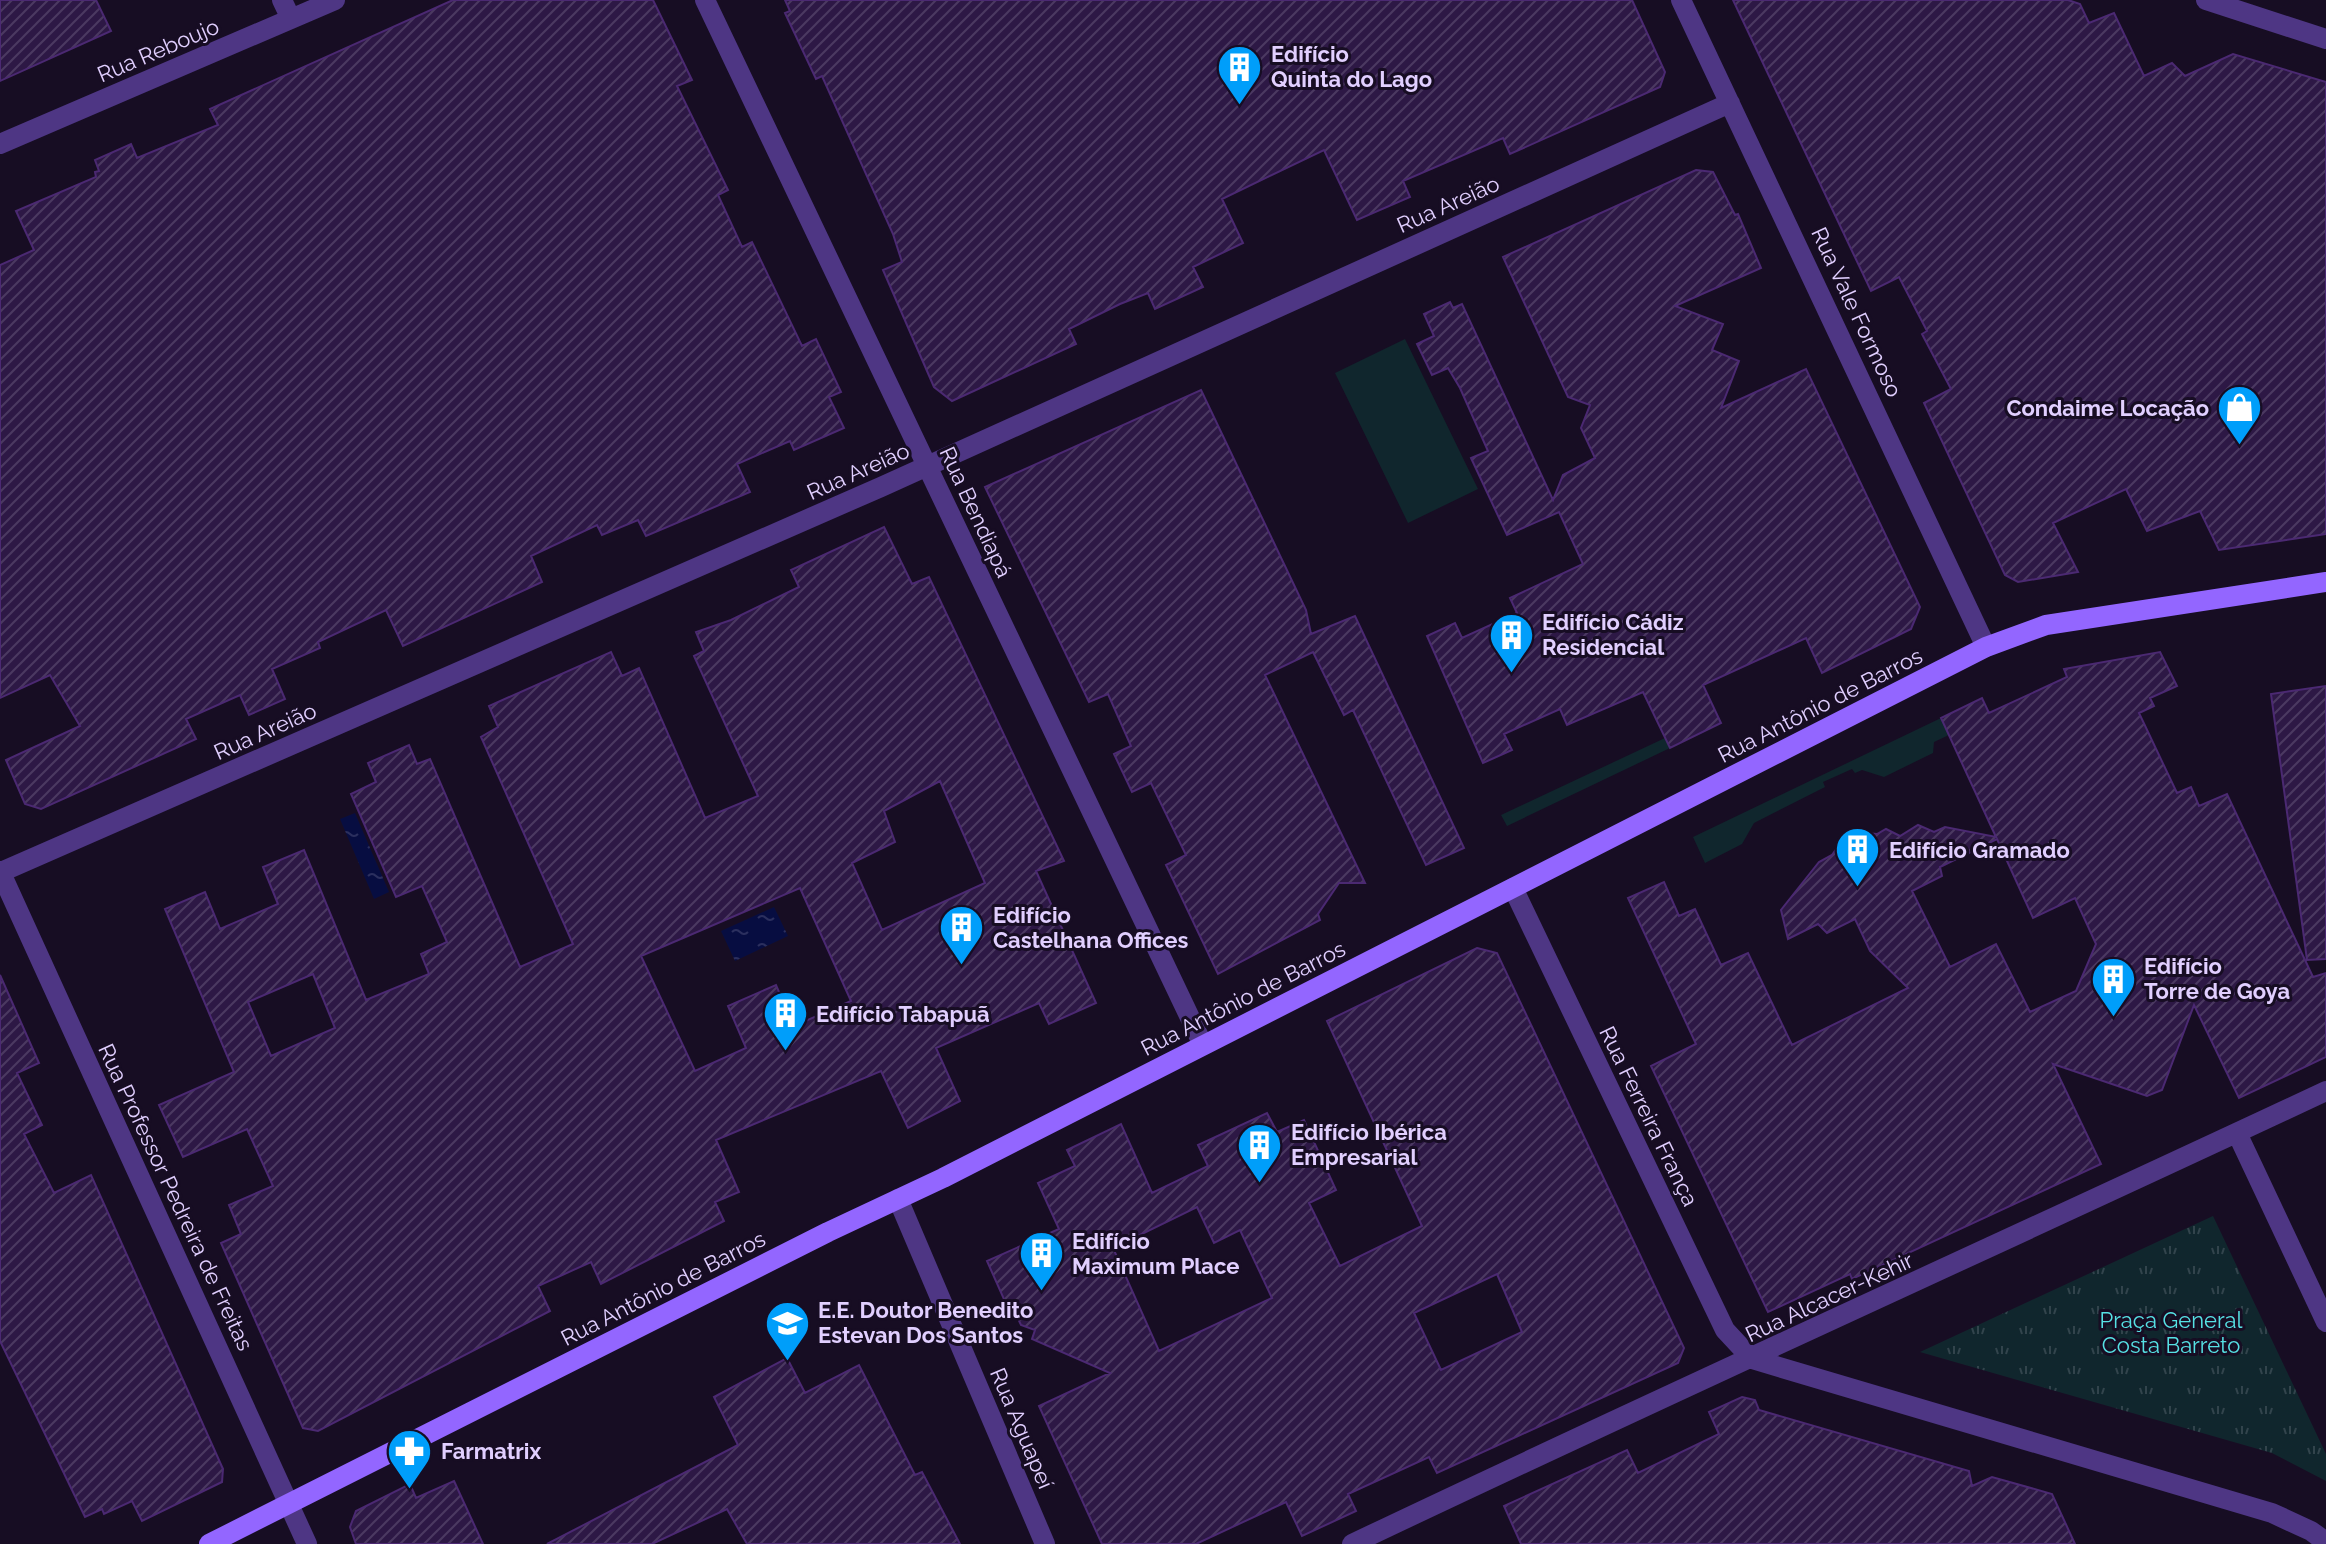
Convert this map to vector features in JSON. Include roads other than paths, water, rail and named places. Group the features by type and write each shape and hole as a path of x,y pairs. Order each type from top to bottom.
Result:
{"main road":[{"name":"Rua Antônio de Barros","path":"209,1544 898,1199 1986,647 2046,625 2326,582"}],"street":[{"name":"Rua Reboujo","path":"0,144 286,10 335,0"},
{"name":"Rua Bendiapá","path":"705,0 1203,1045"},
{"name":"Rua Vale Formoso","path":"1681,0 1986,647"},
{"path":"2206,0 2326,39"},
{"name":"Rua Areião","path":"0,872 927,466 1730,103"},
{"name":"Rua Professor Pedreira de Freitas","path":"0,872 307,1544"},
{"name":"Rua Ferreira França","path":"1513,888 1725,1330 1752,1359"},
{"name":"Rua Alcacer-Kehir","path":"1352,1544 1627,1413 1752,1359 2326,1091"},
{"path":"2237,1133 2326,1322"},
{"name":"Rua Aguapeí","path":"898,1199 1045,1544"},
{"path":"1752,1359 2272,1513 2311,1531 2326,1542"}],"water":[{"path":"355,813 389,892 374,899 340,819"},
{"path":"774,907 788,936 735,961 721,931"}],"place":[{"name":"Edifício Quinta do Lago","path":"1240,106"},
{"name":"Condaime Locação","path":"2240,447"},
{"name":"Edifício Cádiz Residencial","path":"1511,674"},
{"name":"Edifício Gramado","path":"1858,889"},
{"name":"Edifício Castelhana Offices","path":"962,967"},
{"name":"Edifício Torre de Goya","path":"2113,1018"},
{"name":"Edifício Tabapuã","path":"785,1053"},
{"name":"Edifício Ibérica Empresarial","path":"1260,1184"},
{"name":"Edifício Maximum Place","path":"1041,1293"},
{"name":"E.E. Doutor Benedito Estevan Dos Santos","path":"787,1362"},
{"name":"Farmatrix","path":"410,1490"}],"park label":[{"name":"Praça General Costa Barreto","path":"2171,1332"}]}
